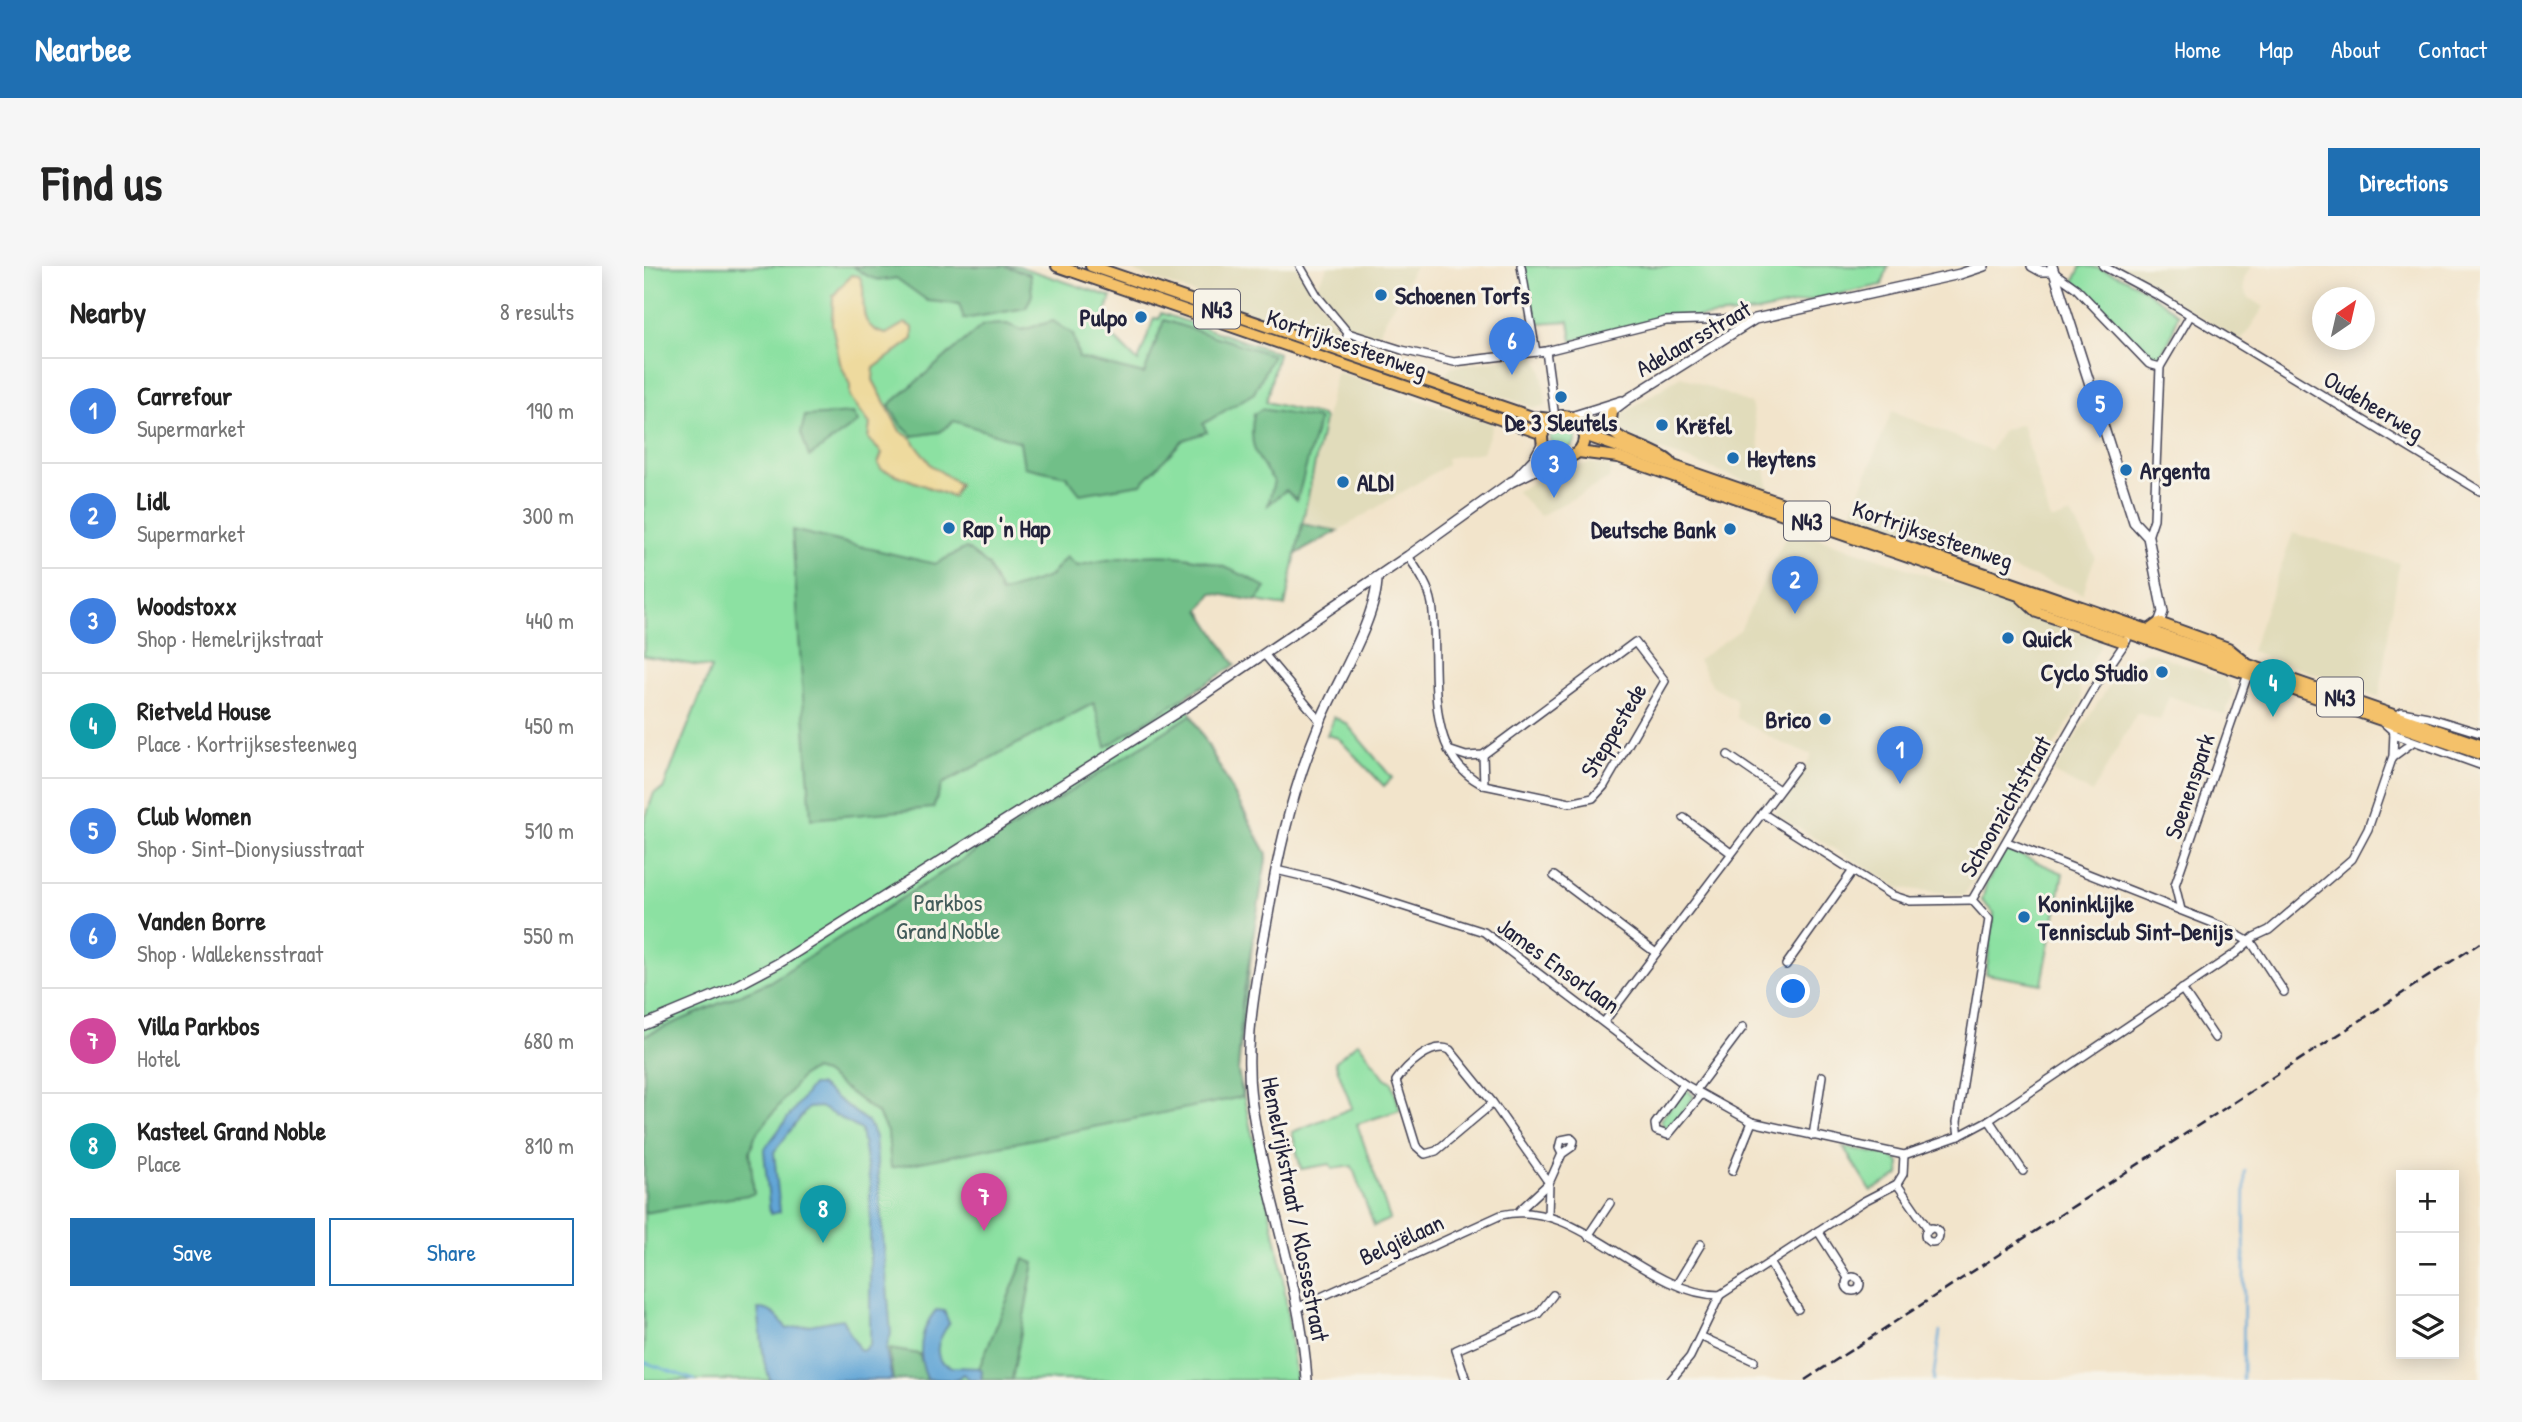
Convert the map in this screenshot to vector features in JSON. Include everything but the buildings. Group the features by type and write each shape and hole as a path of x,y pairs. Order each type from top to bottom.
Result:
{"main road":[{"name":"Kortrijksesteenweg","path":"1057,266 1543,439"},
{"name":"Kortrijksesteenweg","path":"1091,266 1532,417 1553,418"},
{"name":"N43","path":"1612,412 1610,428 1615,436 1659,452 1675,467"},
{"name":"N43","path":"1553,418 1571,417 1584,433"},
{"path":"1543,439 1553,418"},
{"name":"Kortrijksesteenweg","path":"1584,433 1675,467 2149,630 2377,718 2480,754"},
{"path":"1578,452 1584,433"},
{"name":"N43","path":"1543,439 1547,451 1560,458 1570,458 1578,452"},
{"name":"Kortrijksesteenweg","path":"1578,452 1618,457 2016,593 2149,630 2228,648 2247,669 2399,714 2480,745"},
{"name":"N43","path":"2016,593 2037,612 2124,642"}],"street":[{"path":"1300,266 1318,297 1348,333 1402,350 1454,362 1546,351 1666,321 1733,319 1746,324"},
{"path":"1521,266 1536,352"},
{"name":"Adelaarsstraat","path":"1584,433 1628,399 1746,324 1984,266"},
{"path":"2032,266 2041,271 2052,268"},
{"name":"Oudeheerweg","path":"2103,266 2480,491"},
{"path":"2052,268 2076,288 2149,364 2160,367"},
{"path":"2052,268 2134,522 2148,537"},
{"path":"2124,642 2149,630 2163,612 2148,537 2154,519 2160,367 2190,316"},
{"path":"1342,352 1348,333"},
{"path":"1546,351 1553,418"},
{"name":"Adelaarsstraat","path":"1571,417 1628,399"},
{"path":"644,1025 764,972 1100,761 1377,578 1511,482 1534,459 1543,439"},
{"path":"1511,482 1560,458"},
{"name":"Steppestede","path":"1408,556 1424,580 1432,602 1440,724 1448,750 1458,766 1472,780 1484,785 1570,803 1593,798 1604,786 1665,681 1635,642 1483,755"},
{"name":"Hemelrijkstraat / Klossestraat","path":"1307,1380 1299,1307 1253,1110 1249,1070 1252,1026 1276,870 1321,722 1372,607 1377,578"},
{"name":"Schoonzichtstraat","path":"1959,1136 1957,1122 1989,919 1972,900 2095,687 2124,642"},
{"path":"1264,654 1321,722"},
{"name":"Soenenspark","path":"2182,911 2175,885 2247,669"},
{"name":"Kortrijksesteenweg","path":"2399,714 2428,717 2480,733"},
{"path":"2377,718 2394,734 2480,765"},
{"path":"1520,1210 1548,1216 1677,1284 1706,1295 1720,1295 1864,1201 1897,1184 1903,1174 1901,1154 1959,1136 1989,1120 2182,989 2246,942 2269,930 2353,859 2368,829 2393,756 2394,734"},
{"path":"2393,756 2413,742"},
{"path":"1448,750 1465,756 1483,755 1484,785"},
{"path":"1728,755 1779,790"},
{"path":"1604,1021 1798,766"},
{"path":"1762,813 1891,895 1910,901 1972,900"},
{"path":"1684,818 1731,853"},
{"path":"2007,842 2182,911 2236,936 2246,942 2284,992"},
{"name":"James Ensorlaan","path":"1276,870 1327,882 1484,932 1684,1084 1752,1122 1901,1154"},
{"path":"1786,965 1852,872"},
{"path":"1554,876 1656,953"},
{"path":"2182,989 2215,1038"},
{"path":"1684,1084 1654,1124 1656,1130 1668,1135 1743,1027"},
{"path":"1493,1103 1436,1151 1425,1154 1416,1146 1396,1081 1433,1048 1444,1046 1451,1050 1493,1103 1549,1183"},
{"path":"1813,1136 1822,1076"},
{"path":"1989,1120 2023,1171"},
{"path":"1732,1171 1752,1122"},
{"name":"Belgiëlaan","path":"1548,1216 1549,1183 1562,1154"},
{"name":"Belgiëlaan","path":"1299,1307 1501,1215 1520,1210 1549,1183"},
{"path":"1897,1184 1928,1230"},
{"path":"1588,1237 1610,1203"},
{"path":"1818,1231 1848,1278"},
{"path":"1677,1284 1701,1244"},
{"path":"1770,1264 1798,1309"},
{"path":"1466,1380 1456,1350 1538,1314 1553,1294"},
{"path":"1671,1380 1689,1360 1720,1295"},
{"path":"1702,1337 1754,1361"}],"shaded area":[{"path":"1125,266 1297,266 1340,332 1335,342 1145,276"},
{"path":"1328,266 1415,266 1376,337 1347,328 1315,289"},
{"path":"2116,266 2251,266 2244,279 2244,290 2249,298 2264,307 2241,341"},
{"path":"1535,355 1542,371 1546,405 1535,408 1445,376 1451,367"},
{"path":"1336,372 1493,424 1483,452 1446,458 1447,465 1338,531 1302,524"},
{"path":"1681,376 1751,404 1769,489 1647,445 1623,433 1618,417"},
{"path":"1892,411 1990,451 2003,430 2022,424 2051,521 2071,514 2095,556 2083,593 1850,516"},
{"path":"1591,463 1611,466 1609,479 1540,516 1516,491 1555,471"},
{"path":"1790,528 2017,606 2028,614 2100,640 2100,646 2079,684 2082,700 1964,895 1900,888 1775,814 1812,755 1779,742 1737,718 1736,699 1713,686 1698,660 1740,630"},
{"path":"2293,533 2399,563 2379,697 2251,651"},
{"path":"2150,652 2226,679 2233,692 2225,715 2169,696 2160,720 2137,713 2092,793 2053,773 2126,659"}],"green space":[{"name":"Parkbos Grand Noble","path":"644,266 1018,266 1111,297 1103,322 1112,336 1138,362 1154,318 1159,319 1161,313 1278,353 1266,402 1322,416 1324,420 1285,606 1230,596 1178,579 1235,665 1183,699 1267,854 1256,910 1238,1071 1281,1263 1296,1380 644,1380 644,822 654,793 663,789 711,668 644,656"},
{"path":"853,266 1005,266 1030,274 1032,295 1026,308 964,319 959,304 928,301 896,278 873,278"},
{"path":"1524,266 1888,266 1882,285 1757,312 1647,322 1572,341 1569,321 1538,323 1537,318 1533,318"},
{"path":"2081,266 2094,267 2120,276 2178,314 2170,340 2158,358 2147,357 2074,281"},
{"path":"1164,320 1273,355 1254,393 1203,424 1207,432 1183,440 1141,484 1080,494 1066,476 1024,467 1020,442 954,421 940,432 913,436 901,425 889,405 983,325 1007,324 1022,330 1053,321 1073,334 1079,358 1144,374"},
{"path":"1262,409 1319,419 1297,500 1286,490 1268,505 1274,481 1258,457 1252,434 1254,414"},
{"path":"853,413 858,422 809,457 801,433 805,416"},
{"path":"1563,424 1572,428 1576,437 1572,446 1563,450 1554,446 1550,437 1554,428"},
{"path":"1302,524 1338,531 1296,554"},
{"path":"792,530 935,564 966,548 988,565 1001,593 1049,577 1066,557 1077,566 1151,555 1197,559 1220,565 1266,588 1256,601 1212,593 1200,610 1235,665 1106,747 1094,703 942,784 933,808 811,819"},
{"path":"1191,715 1267,854 1242,1004 1238,1071 1242,1097 891,1168 888,1134 878,1114 824,1073 813,1070 803,1075 755,1136 750,1152 754,1194 644,1213 644,1036 769,982"},
{"path":"1334,717 1347,724 1392,778 1384,786 1338,738 1327,735"},
{"name":"Koninklijke Tennisclub Sint-Denijs","path":"2006,849 2063,873 2042,984 1986,974 1994,913 1982,901 1986,884"},
{"path":"1358,1042 1385,1078 1392,1082 1400,1110 1357,1124 1390,1219 1374,1226 1352,1166 1332,1169 1330,1164 1301,1169 1292,1132 1352,1108 1335,1062"},
{"path":"1686,1088 1694,1097 1670,1129 1665,1128 1660,1120"},
{"path":"1843,1147 1891,1156 1900,1163 1899,1175 1871,1191"},
{"path":"1024,1259 1034,1263 1012,1380 981,1380 982,1372 979,1368"},
{"path":"889,1349 919,1354 928,1380 893,1380"}],"sand":[{"path":"851,275 859,276 865,317 875,330 886,334 905,323 913,328 913,339 874,368 873,380 900,431 911,438 931,465 959,484 953,497 881,469 878,464 882,453 868,439 870,424 850,397 850,385 840,363 832,324 833,296"}],"water":[{"path":"812,1085 819,1085 869,1123 875,1137 891,1334 886,1349 892,1380 770,1380 764,1361 758,1309 771,1312 787,1329 842,1319 859,1349 864,1350 870,1344 870,1185 861,1130 820,1107 808,1108 774,1152 780,1212 770,1214 764,1150"},
{"path":"936,1310 944,1311 949,1323 938,1347 941,1362 952,1367 979,1368 982,1371 981,1380 971,1380 963,1374 956,1380 927,1379 921,1343 926,1326"}],"waterway":[{"path":"2243,1380 2245,1171"},
{"path":"1933,1380 1940,1331"},
{"path":"644,1362 695,1380"}],"railway":[{"path":"1805,1380 2480,943"}],"place":[{"name":"Schoenen Torfs","path":"1381,295"},
{"name":"Pulpo","path":"1141,317"},
{"name":"Vanden Borre","path":"1512,375"},
{"name":"De 3 Sleutels","path":"1561,397"},
{"name":"Krëfel","path":"1662,425"},
{"name":"Club Women","path":"2100,438"},
{"name":"Heytens","path":"1733,458"},
{"name":"Argenta","path":"2126,470"},
{"name":"ALDI","path":"1343,482"},
{"name":"Woodstoxx","path":"1554,498"},
{"name":"Rap 'n Hap","path":"949,528"},
{"name":"Deutsche Bank","path":"1730,529"},
{"name":"Lidl","path":"1795,614"},
{"name":"Quick","path":"2008,638"},
{"name":"Cyclo Studio","path":"2162,672"},
{"name":"Rietveld House","path":"2273,717"},
{"name":"Brico","path":"1825,719"},
{"name":"Carrefour","path":"1900,784"},
{"name":"Koninklijke Tennisclub Sint-Denijs","path":"2024,917"},
{"name":"Villa Parkbos","path":"984,1231"},
{"name":"Kasteel Grand Noble","path":"823,1243"}]}
